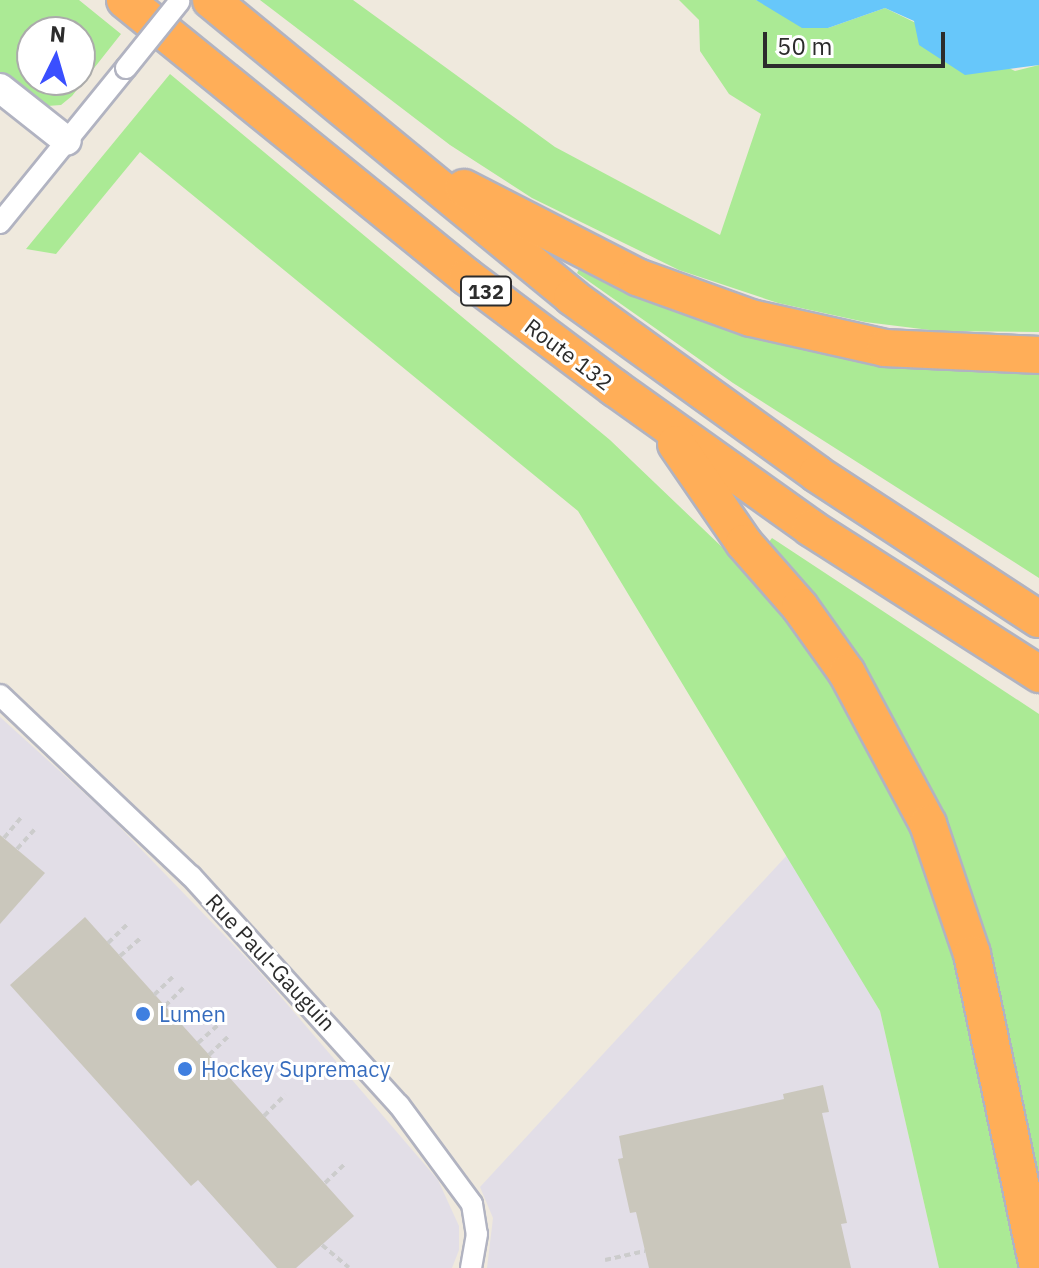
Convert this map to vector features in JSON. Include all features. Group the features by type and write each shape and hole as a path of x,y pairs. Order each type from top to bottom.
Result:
{"highway":[{"name":"Route 132","path":"125,0 467,277 661,422 854,556 1039,674"},
{"name":"132","path":"211,0 572,297 666,367 1039,619"},
{"path":"402,155 637,277 751,318 885,348 1039,355"},
{"path":"661,422 744,543 800,607 847,673 928,824 972,954 1038,1268"}],"street":[{"path":"0,223 181,0"},
{"path":"0,88 67,141"},
{"name":"Rue Paul-Gauguin","path":"0,695 191,876 399,1105 472,1204 477,1234 471,1268"}],"path":[{"path":"4,838 21,818"},
{"path":"17,849 35,829"},
{"path":"108,943 128,924"},
{"path":"120,956 141,938"},
{"path":"154,995 175,975"},
{"path":"165,1006 185,986"},
{"path":"198,1043 219,1024"},
{"path":"209,1055 230,1035"},
{"path":"264,1116 285,1095"},
{"path":"325,1183 346,1163"},
{"path":"322,1245 349,1268"},
{"path":"605,1260 645,1251"}],"shaded area":[{"path":"0,717 106,813 257,969 438,1180 459,1226 459,1250 452,1268 0,1268"},
{"path":"789,853 880,1011 939,1268 487,1268 493,1218 480,1187"}],"green space":[{"path":"0,0 79,0 121,34 96,66 96,16 16,16 16,84 0,72"},
{"path":"260,0 353,0 555,147 720,235 761,114 729,94 700,51 699,20 679,0 756,0 828,28 885,8 1015,71 1039,65 1039,332 938,331 865,322 778,303 679,270 532,198 450,145"},
{"path":"170,74 610,440 723,548 776,608 830,684 911,829 956,970 1022,1268 939,1268 880,1011 578,511 140,152 56,254 26,249"},
{"path":"33,96 72,96 61,105 47,106"},
{"path":"582,263 695,315 784,344 875,363 1039,374 1039,578 733,383 577,273"},
{"path":"772,538 1039,714 1039,1193 992,975 966,876 932,790 887,706 765,547"}],"water":[{"path":"756,0 1039,0 1039,65 965,75 919,45 914,21 885,8 828,28 802,28"}],"building":[{"path":"0,835 45,873 0,924"},
{"path":"85,917 354,1216 296,1268 277,1268 198,1180 191,1186 10,985"},
{"path":"823,1085 829,1112 822,1113 847,1223 841,1224 851,1268 649,1268 636,1212 630,1213 618,1159 623,1158 619,1136 784,1099 783,1094"}],"place":[{"name":"Lumen","path":"143,1014"},
{"name":"Hockey Supremacy","path":"185,1069"}]}
